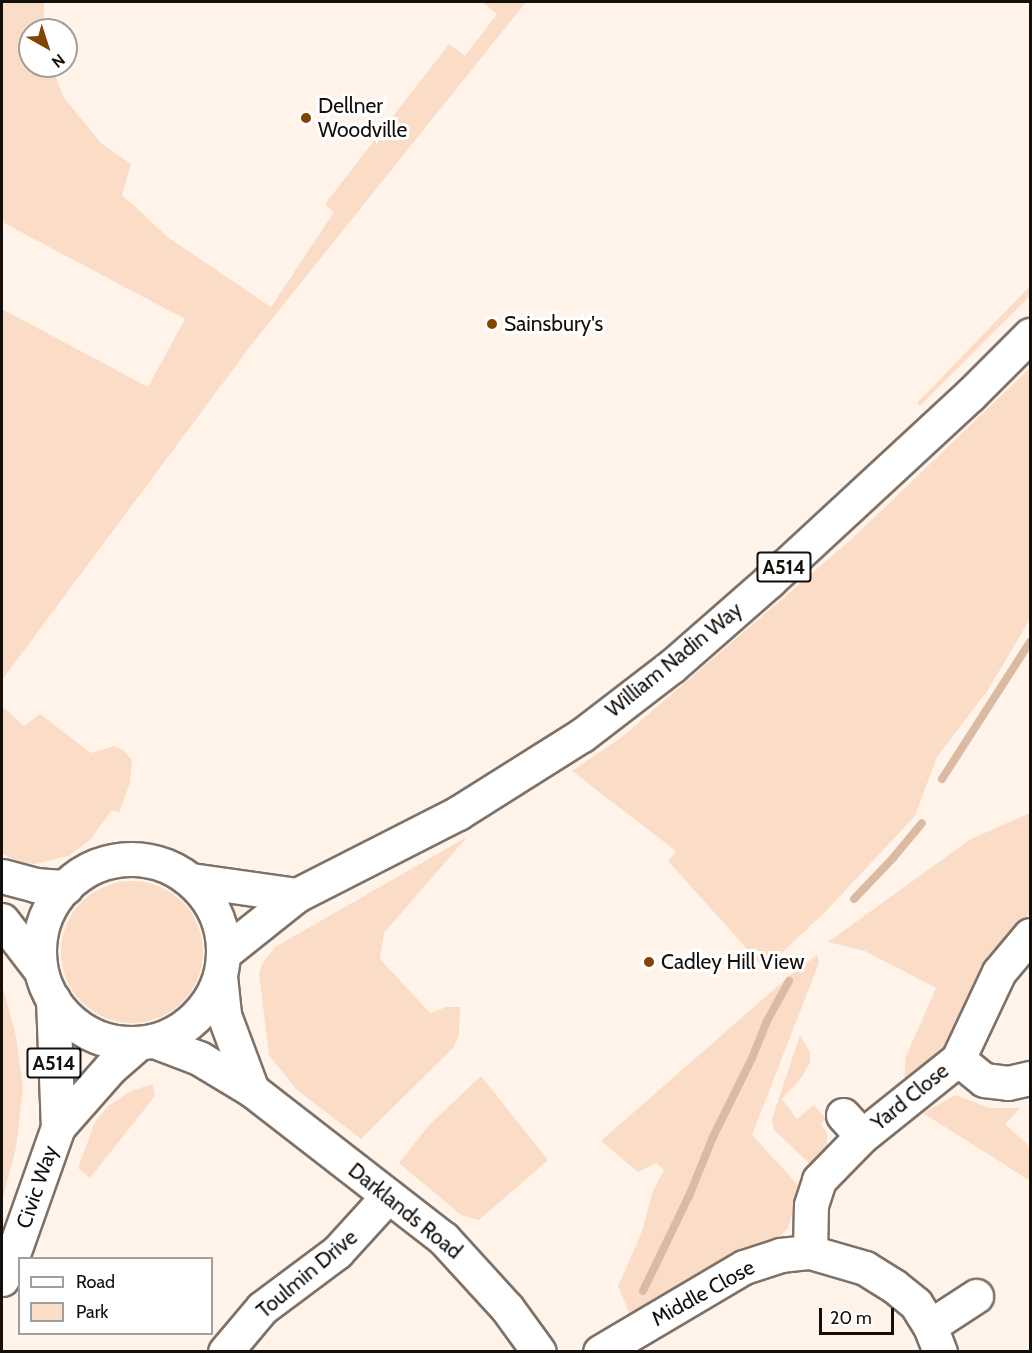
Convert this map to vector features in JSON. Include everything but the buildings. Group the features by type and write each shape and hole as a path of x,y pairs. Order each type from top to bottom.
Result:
{"main road":[{"name":"William Nadin Way","path":"222,964 297,895 458,813 582,735 672,666 769,581 970,395 1030,335"},
{"path":"39,968 44,921 52,903 85,871 105,861 128,856 150,858 172,866 191,880 202,895 221,931 224,1015 252,1090"},
{"path":"2,876 35,885 66,887"},
{"path":"191,880 297,895"},
{"path":"2,920 39,968 53,999 76,1024 87,1032 112,1042 148,1042 182,1030 212,997 222,964"},
{"name":"Yard Close","path":"810,1252 811,1205 819,1180 852,1126 958,1059 999,972 1030,935"},
{"name":"Civic Way","path":"2,1279 58,1127 53,999"},
{"name":"Darklands Road","path":"148,1042 199,1058 252,1090 443,1238 463,1257 507,1308 539,1352"},
{"name":"Civic Way","path":"58,1127 110,1068 148,1042"},
{"name":"Yard Close","path":"958,1059 984,1080 1008,1083 1030,1078"},
{"name":"Toulmin Drive","path":"225,1352 262,1308 338,1252 388,1196"},
{"name":"Middle Close","path":"600,1352 744,1267 780,1255 810,1252 865,1268 894,1286 916,1305 935,1339 976,1296"}],"green space":[{"path":"2,2 44,2 44,18 18,18 18,78 56,78 64,98 102,144 131,164 122,195 169,238 271,307 334,212 325,204 449,44 465,56 497,14 482,2 526,2 252,344 2,680 2,309 148,387 185,319 2,222"},
{"path":"1030,286 1030,296 920,406 917,403"},
{"path":"1030,368 1030,619 988,690 937,757 915,816 826,911 765,969 668,861 676,851 572,771 622,737 855,536"},
{"path":"2,706 24,726 40,714 91,753 114,746 123,750 132,760 130,783 119,813 112,810 89,841 68,856 35,864 20,863 2,853"},
{"path":"1030,813 1030,913 975,979 952,1034 940,1053 904,1082 906,1056 936,988 865,951 828,942 971,839"},
{"path":"467,837 384,933 380,959 430,1013 446,1007 460,1007 459,1034 454,1047 361,1139 297,1090 269,1055 259,974 262,964 275,947"},
{"path":"132,881 159,886 182,902 198,925 203,952 198,979 182,1002 159,1018 132,1023 105,1018 82,1002 66,979 61,952 66,925 82,902 105,886"},
{"path":"817,955 819,963 752,1135 800,1187 788,1228 780,1236 744,1250 704,1271 630,1315 618,1286 643,1229 652,1193 664,1170 656,1163 638,1172 601,1141 788,977"},
{"path":"2,984 16,1036 23,1087 16,1148 2,1201"},
{"path":"800,1035 810,1052 810,1062 802,1077 782,1099 797,1119 814,1105 826,1119 821,1124 827,1133 827,1145 812,1166 774,1130 772,1119"},
{"path":"481,1076 548,1160 479,1220 461,1215 399,1163 430,1124"},
{"path":"153,1084 155,1096 90,1178 78,1168 95,1122 108,1106 131,1091"},
{"path":"956,1095 989,1108 1020,1108 1005,1124 1030,1147 1030,1181 923,1113"}],"waterway":[{"path":"942,779 1030,642"},
{"path":"854,899 922,823"},
{"path":"643,1291 689,1196 713,1137 752,1058 767,1021 789,981"}],"place":[{"name":"Dellner Woodville","path":"306,118"},
{"name":"Sainsbury's","path":"492,324"},
{"name":"Cadley Hill View","path":"649,962"}]}
